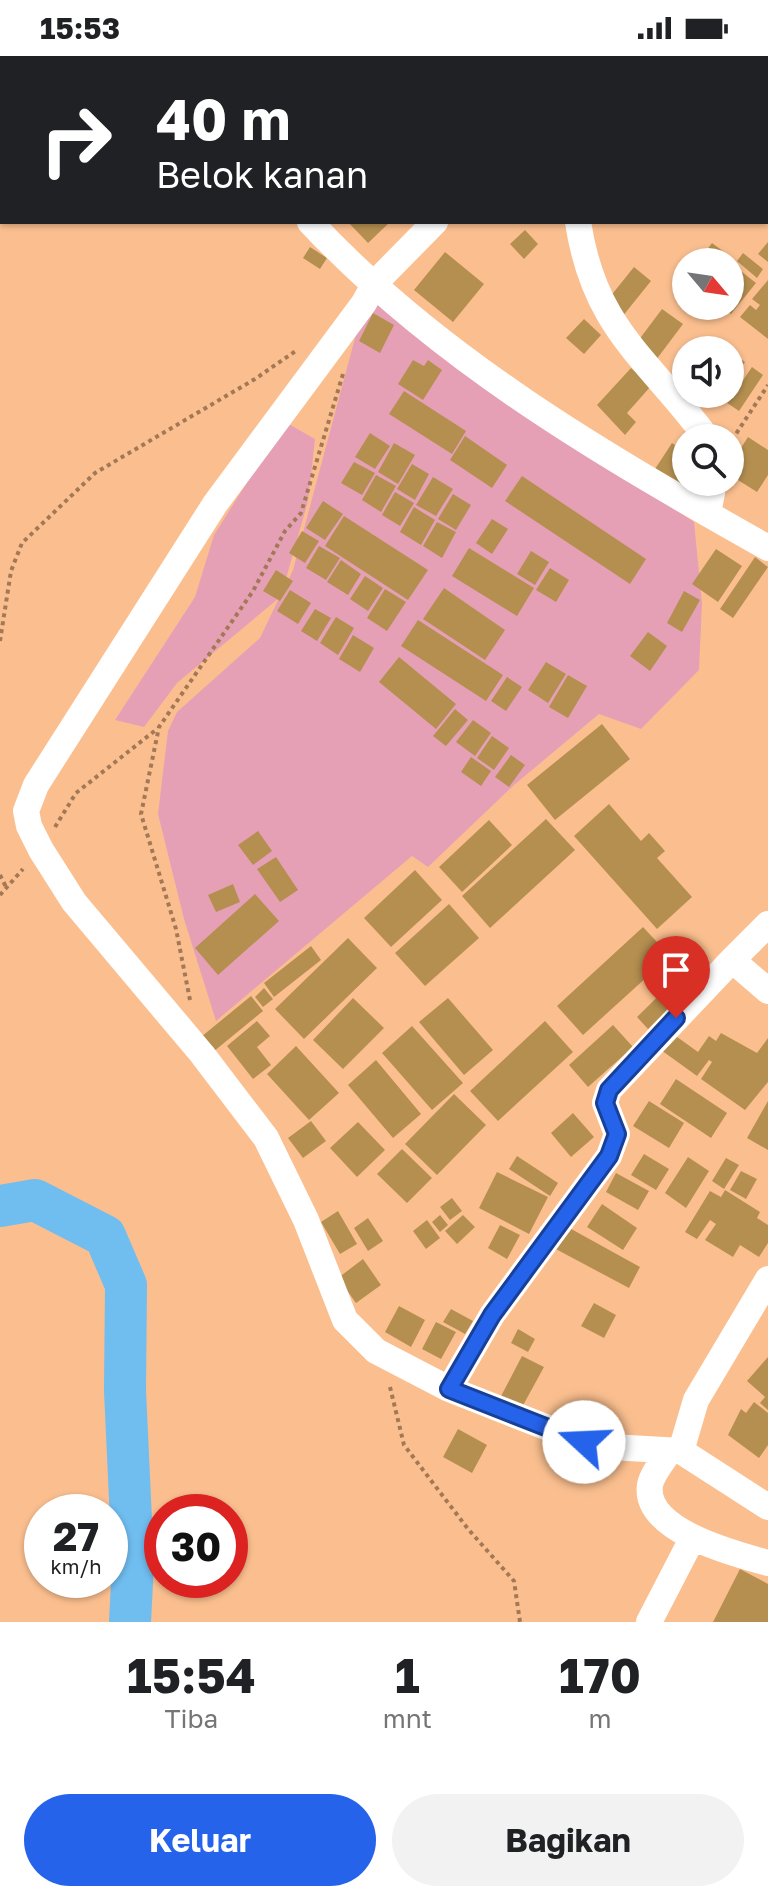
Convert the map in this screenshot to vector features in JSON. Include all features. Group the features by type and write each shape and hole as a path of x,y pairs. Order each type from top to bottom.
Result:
{"street":[{"path":"312,224 348,263 375,283 412,319 512,393 768,548"},
{"path":"433,224 375,283 364,303 215,504 36,785 26,811 29,826 74,902 202,1054 266,1138 306,1220 345,1320 376,1351 449,1389 584,1442 675,1451 768,1507"},
{"path":"578,224 584,259 596,293 623,340 695,424"},
{"path":"708,514 711,496"},
{"path":"449,1389 492,1315 609,1156 617,1134 605,1103 609,1090 768,924"},
{"path":"732,960 768,991"},
{"path":"768,1279 696,1400 675,1451 650,1483 651,1500 662,1517 693,1537 768,1563"},
{"path":"649,1622 693,1537"}],"path":[{"path":"0,641 11,571 22,543 95,473 255,379 304,345"},
{"path":"0,895 3,886 41,850 76,793 159,727 253,591 285,531 301,513 346,363"},
{"path":"743,424 768,385"},
{"path":"159,727 141,814 176,929 191,1005"},
{"path":"0,875 3,886"},
{"path":"376,1351 393,1395 404,1445 468,1529 514,1581 520,1622"}],"shaded area":[{"path":"377,292 582,448 694,522 702,603 699,670 641,729 599,714 514,785 428,867 412,856 216,1021 184,919 158,814 168,731 177,712 260,638 279,598 177,683 144,727 115,720 195,597 214,535 285,422 315,439 308,501 282,593 293,570 363,308"}],"building":[{"path":"350,224 388,224 368,243"},
{"path":"525,230 538,244 524,259 510,244"},
{"path":"768,242 768,262 758,254"},
{"path":"310,247 327,258 320,269 303,258"},
{"path":"445,252 484,284 453,322 414,290"},
{"path":"744,254 763,269 757,278 744,267"},
{"path":"634,267 651,281 622,317 605,303"},
{"path":"744,274 756,283 744,298"},
{"path":"768,280 768,339 744,320 744,312 750,305 756,310 760,305 752,299"},
{"path":"662,309 672,316 672,320 683,324 653,364 632,349"},
{"path":"373,313 394,325 380,353 359,341"},
{"path":"584,319 601,335 584,354 566,338"},
{"path":"413,360 424,366 428,360 442,370 423,400 398,384"},
{"path":"752,367 763,375 744,404 744,379"},
{"path":"631,368 651,386 627,413 636,422 625,435 597,405"},
{"path":"404,391 466,431 452,454 389,414"},
{"path":"370,433 390,446 375,469 355,457"},
{"path":"465,436 507,465 492,488 450,460"},
{"path":"748,437 768,450 768,475 757,492 744,484 744,443"},
{"path":"394,443 415,455 398,484 378,472"},
{"path":"672,443 672,481 655,469"},
{"path":"354,462 375,473 362,495 341,483"},
{"path":"412,464 429,474 415,500 397,489"},
{"path":"376,475 396,486 381,512 362,500"},
{"path":"522,476 646,559 630,584 505,501"},
{"path":"433,477 453,489 436,516 416,505"},
{"path":"395,492 414,503 400,526 382,515"},
{"path":"453,494 471,505 456,530 438,519"},
{"path":"323,501 343,514 325,540 306,528"},
{"path":"414,507 435,520 421,545 400,532"},
{"path":"344,516 428,570 408,600 325,546"},
{"path":"492,519 508,529 492,554 476,543"},
{"path":"437,522 456,532 442,558 423,546"},
{"path":"302,531 319,541 305,563 289,553"},
{"path":"319,546 340,558 326,580 306,568"},
{"path":"469,548 534,588 517,616 452,576"},
{"path":"716,549 742,566 718,602 692,584"},
{"path":"531,551 549,562 535,585 517,574"},
{"path":"755,557 768,567 733,618 720,609"},
{"path":"341,560 361,574 348,595 327,582"},
{"path":"550,568 569,580 556,602 536,590"},
{"path":"276,570 293,581 280,601 263,591"},
{"path":"365,576 383,588 368,611 350,599"},
{"path":"444,588 505,630 485,660 423,619"},
{"path":"385,589 406,602 387,631 367,618"},
{"path":"290,590 311,603 298,624 277,611"},
{"path":"684,591 700,600 682,632 667,623"},
{"path":"315,609 331,618 317,641 301,631"},
{"path":"336,617 354,628 338,655 320,643"},
{"path":"418,620 503,675 486,701 401,646"},
{"path":"648,632 667,646 650,671 630,656"},
{"path":"353,635 374,648 360,672 339,659"},
{"path":"399,657 456,704 436,729 379,682"},
{"path":"546,662 566,674 548,703 528,690"},
{"path":"568,675 587,686 568,718 549,707"},
{"path":"507,677 522,687 506,711 491,701"},
{"path":"455,709 468,720 446,746 433,736"},
{"path":"473,720 491,733 475,756 456,742"},
{"path":"602,724 630,759 555,820 527,785"},
{"path":"492,736 509,748 494,770 477,758"},
{"path":"511,755 525,765 509,787 495,777"},
{"path":"471,757 491,771 481,786 461,772"},
{"path":"609,804 641,841 649,833 665,851 657,858 692,897 657,929 574,836"},
{"path":"546,819 575,850 490,928 462,896"},
{"path":"489,820 512,845 462,892 439,867"},
{"path":"258,831 272,851 253,865 238,845"},
{"path":"276,857 298,890 280,902 257,869"},
{"path":"415,870 442,900 391,947 364,918"},
{"path":"233,884 240,902 216,912 208,895"},
{"path":"255,894 279,921 218,975 195,948"},
{"path":"449,904 479,938 425,986 395,953"},
{"path":"643,927 670,956 583,1035 557,1006"},
{"path":"348,938 377,968 304,1039 275,1009"},
{"path":"311,946 321,960 274,997 264,983"},
{"path":"694,961 706,972 648,1029 637,1017"},
{"path":"264,988 273,999 263,1007 255,997"},
{"path":"251,996 263,1011 213,1052 201,1037"},
{"path":"353,998 384,1028 343,1069 313,1040"},
{"path":"448,998 493,1050 464,1075 419,1022"},
{"path":"257,1021 270,1036 257,1047 271,1065 253,1079 227,1046"},
{"path":"545,1021 573,1052 498,1121 470,1091"},
{"path":"613,1025 633,1047 588,1087 569,1065"},
{"path":"412,1026 463,1083 432,1110 382,1053"},
{"path":"721,1033 757,1053 768,1038 768,1082 745,1110 701,1079 712,1062 709,1060 697,1076 661,1050 673,1034 698,1052 709,1036 716,1041"},
{"path":"296,1046 339,1093 309,1120 267,1074"},
{"path":"376,1060 421,1114 393,1138 348,1085"},
{"path":"676,1079 727,1113 711,1138 660,1104"},
{"path":"454,1094 486,1125 437,1175 405,1144"},
{"path":"649,1101 684,1123 669,1148 633,1126"},
{"path":"768,1101 768,1150 747,1138"},
{"path":"573,1113 594,1137 571,1157 551,1133"},
{"path":"311,1121 326,1141 303,1158 288,1138"},
{"path":"358,1122 385,1150 357,1177 330,1148"},
{"path":"402,1149 432,1178 407,1203 377,1174"},
{"path":"644,1154 669,1169 656,1190 631,1175"},
{"path":"517,1156 558,1183 550,1196 509,1169"},
{"path":"688,1157 709,1171 686,1208 665,1193"},
{"path":"726,1158 739,1165 724,1189 712,1181"},
{"path":"741,1171 757,1179 746,1199 730,1190"},
{"path":"497,1172 548,1197 529,1234 479,1208"},
{"path":"616,1173 649,1191 638,1210 606,1192"},
{"path":"725,1190 760,1212 757,1218 768,1225 768,1243 759,1257 740,1245 733,1257 705,1240 716,1224 710,1220 697,1239 685,1232 710,1191 721,1197"},
{"path":"452,1198 462,1211 450,1220 440,1207"},
{"path":"602,1204 637,1228 623,1250 587,1227"},
{"path":"338,1211 357,1244 340,1254 321,1222"},
{"path":"440,1215 448,1225 440,1232 432,1222"},
{"path":"463,1215 475,1227 457,1244 445,1231"},
{"path":"368,1218 383,1241 368,1251 354,1228"},
{"path":"427,1220 440,1238 426,1249 413,1231"},
{"path":"500,1225 520,1235 507,1259 488,1248"},
{"path":"564,1225 640,1267 629,1288 552,1247"},
{"path":"363,1259 381,1285 356,1303 338,1278"},
{"path":"594,1303 616,1315 604,1338 581,1326"},
{"path":"399,1306 425,1320 411,1347 385,1332"},
{"path":"451,1309 473,1321 465,1334 443,1322"},
{"path":"436,1322 456,1332 441,1359 422,1349"},
{"path":"518,1329 535,1339 528,1352 511,1343"},
{"path":"522,1356 544,1367 521,1409 500,1398"},
{"path":"768,1357 768,1410 760,1403 765,1397 747,1381"},
{"path":"754,1402 768,1413 768,1445 759,1458 728,1435 741,1409 746,1413"},
{"path":"458,1429 487,1445 472,1473 443,1457"},
{"path":"740,1569 768,1584 768,1622 713,1622"}],"waterway":[{"path":"0,1206 35,1200 105,1236 126,1285 125,1391 133,1563 130,1622"}],"route":[{"path":"584,1442 449,1389 492,1315 609,1156 617,1134 605,1103 609,1090 676,1018"}]}
